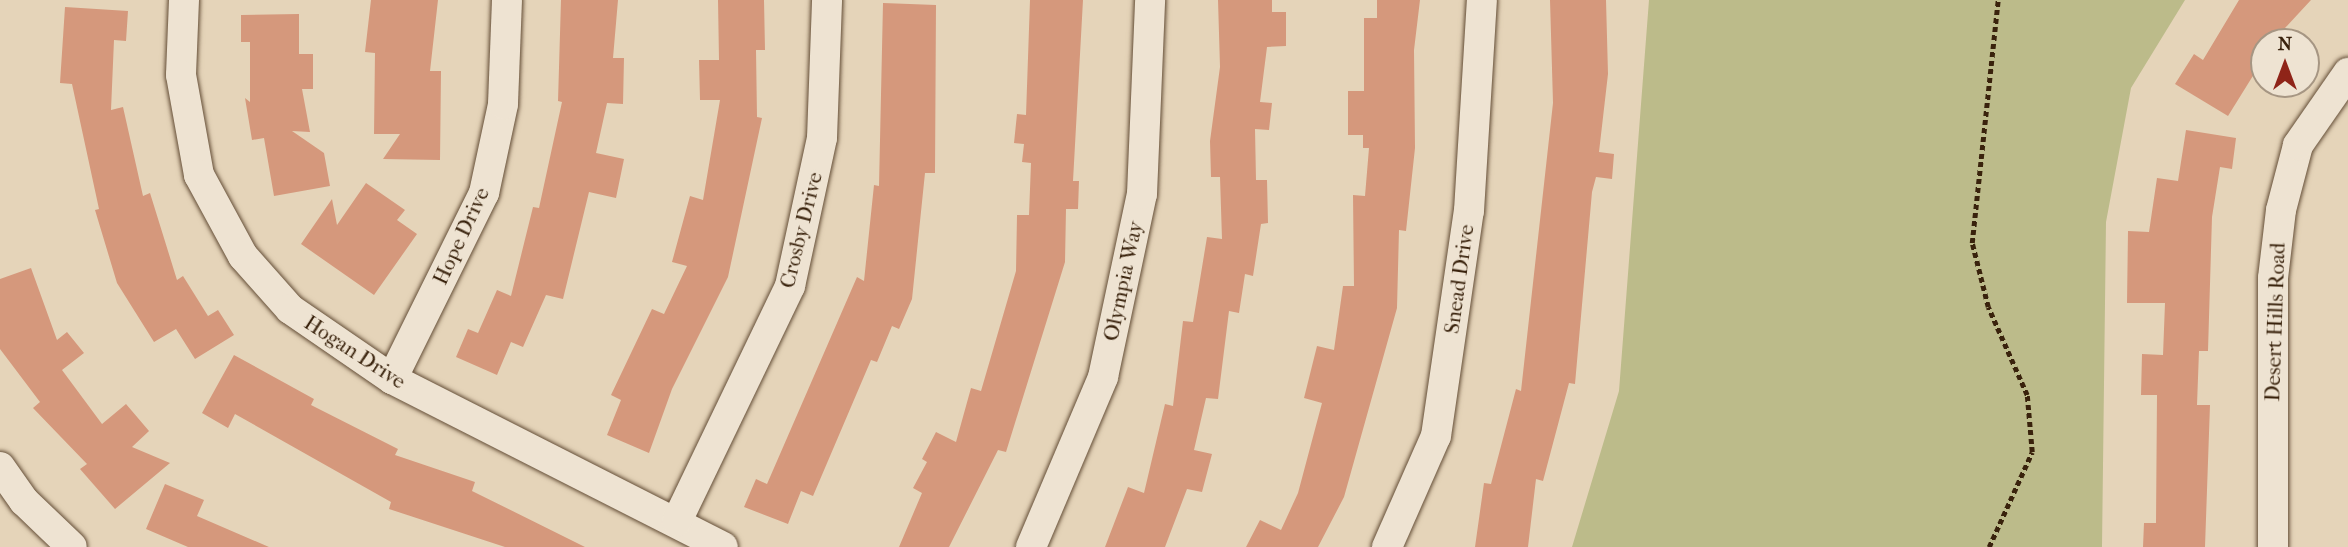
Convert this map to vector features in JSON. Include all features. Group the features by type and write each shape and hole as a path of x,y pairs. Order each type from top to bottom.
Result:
{"street":[{"name":"Hogan Drive","path":"184,0 181,75 199,175 243,256 290,309 392,379 677,521 723,547"},
{"name":"Hope Drive","path":"392,379 484,193 503,104 507,0"},
{"name":"Crosby Drive","path":"677,521 790,286 822,138 827,0"},
{"name":"Olympia Way","path":"1031,547 1103,377 1142,194 1150,0"},
{"name":"Snead Drive","path":"1387,547 1436,436 1469,211 1482,0"},
{"name":"Desert Hills Road","path":"2273,547 2273,278 2281,210 2298,145 2348,73"},
{"path":"0,467 24,501 72,547"}],"path":[{"path":"1989,547 2032,452 2027,395 1988,307 1972,243 1998,0"}],"shaded area":[{"path":"1649,0 2185,0 2131,88 2106,222 2102,547 1572,547 1619,391"}],"building":[{"path":"371,0 438,0 430,71 441,71 440,160 383,159 400,134 374,134 375,53 365,52"},
{"path":"561,0 618,0 613,58 624,58 623,104 607,103 596,153 624,159 616,198 589,192 563,299 546,295 523,347 511,342 497,375 456,357 468,329 478,333 497,290 511,296 533,207 539,208 562,102 558,101"},
{"path":"718,0 764,0 765,50 756,50 757,117 762,118 728,277 672,389 649,453 607,435 621,400 611,395 652,309 664,314 687,266 672,262 690,196 703,200 720,100 700,100 699,60 719,60"},
{"path":"1030,0 1083,0 1073,181 1079,181 1078,209 1066,209 1065,262 1006,452 998,450 949,547 899,547 922,493 913,488 927,462 922,459 936,432 956,442 971,388 981,391 1016,271 1017,215 1029,215 1031,163 1022,162 1024,144 1014,143 1017,114 1026,115"},
{"path":"1218,0 1272,0 1272,12 1286,12 1286,46 1267,47 1260,102 1272,103 1269,130 1255,129 1256,180 1267,180 1268,223 1261,224 1253,276 1245,274 1239,313 1229,311 1218,399 1206,398 1194,450 1212,454 1202,492 1187,489 1165,547 1105,547 1128,487 1144,493 1165,404 1173,406 1183,321 1193,322 1207,237 1222,239 1220,177 1211,177 1210,141 1220,67"},
{"path":"1377,0 1420,0 1414,50 1415,148 1406,231 1399,230 1397,308 1344,497 1318,547 1246,547 1260,520 1281,530 1298,493 1322,403 1304,398 1317,346 1334,350 1343,286 1354,286 1353,195 1365,196 1369,148 1363,148 1363,135 1348,135 1348,91 1364,91 1364,18 1377,18"},
{"path":"1550,0 1606,0 1608,74 1599,152 1614,154 1612,179 1596,177 1592,192 1575,384 1569,383 1543,481 1536,479 1528,547 1475,547 1484,483 1491,484 1516,389 1521,391 1553,103"},
{"path":"2239,0 2311,0 2285,28 2250,28 2250,81 2228,116 2175,84 2194,54 2203,60"},
{"path":"883,3 936,5 935,173 925,173 912,299 899,329 892,326 877,362 871,360 813,496 801,491 788,524 744,507 756,479 767,484 857,277 864,281 874,185 879,186"},
{"path":"65,7 128,11 126,41 114,40 111,110 123,107 143,196 150,193 177,280 183,276 208,316 218,310 234,335 195,359 176,329 154,342 117,283 95,210 99,209 72,84 60,83"},
{"path":"299,14 299,54 313,54 313,89 302,89 310,132 292,131 324,153 330,186 274,196 264,138 252,140 245,98 250,102 250,42 241,42 241,15"},
{"path":"2186,130 2236,138 2232,169 2220,167 2212,217 2208,351 2199,351 2197,405 2210,405 2205,547 2143,547 2144,523 2156,523 2157,395 2141,395 2142,354 2163,355 2165,303 2127,303 2128,231 2149,232 2157,178 2178,181"},
{"path":"366,183 405,210 397,220 417,234 374,295 301,244 332,199 337,225"},
{"path":"31,268 57,340 67,332 84,353 62,370 102,424 126,404 149,431 132,447 170,463 115,509 80,469 87,464 33,408 40,402 0,349 0,279"},
{"path":"234,355 314,399 311,405 398,449 395,455 475,482 472,491 585,547 505,547 389,509 391,502 235,414 228,428 202,413"},
{"path":"165,484 204,500 197,516 269,547 188,547 146,529"}]}
